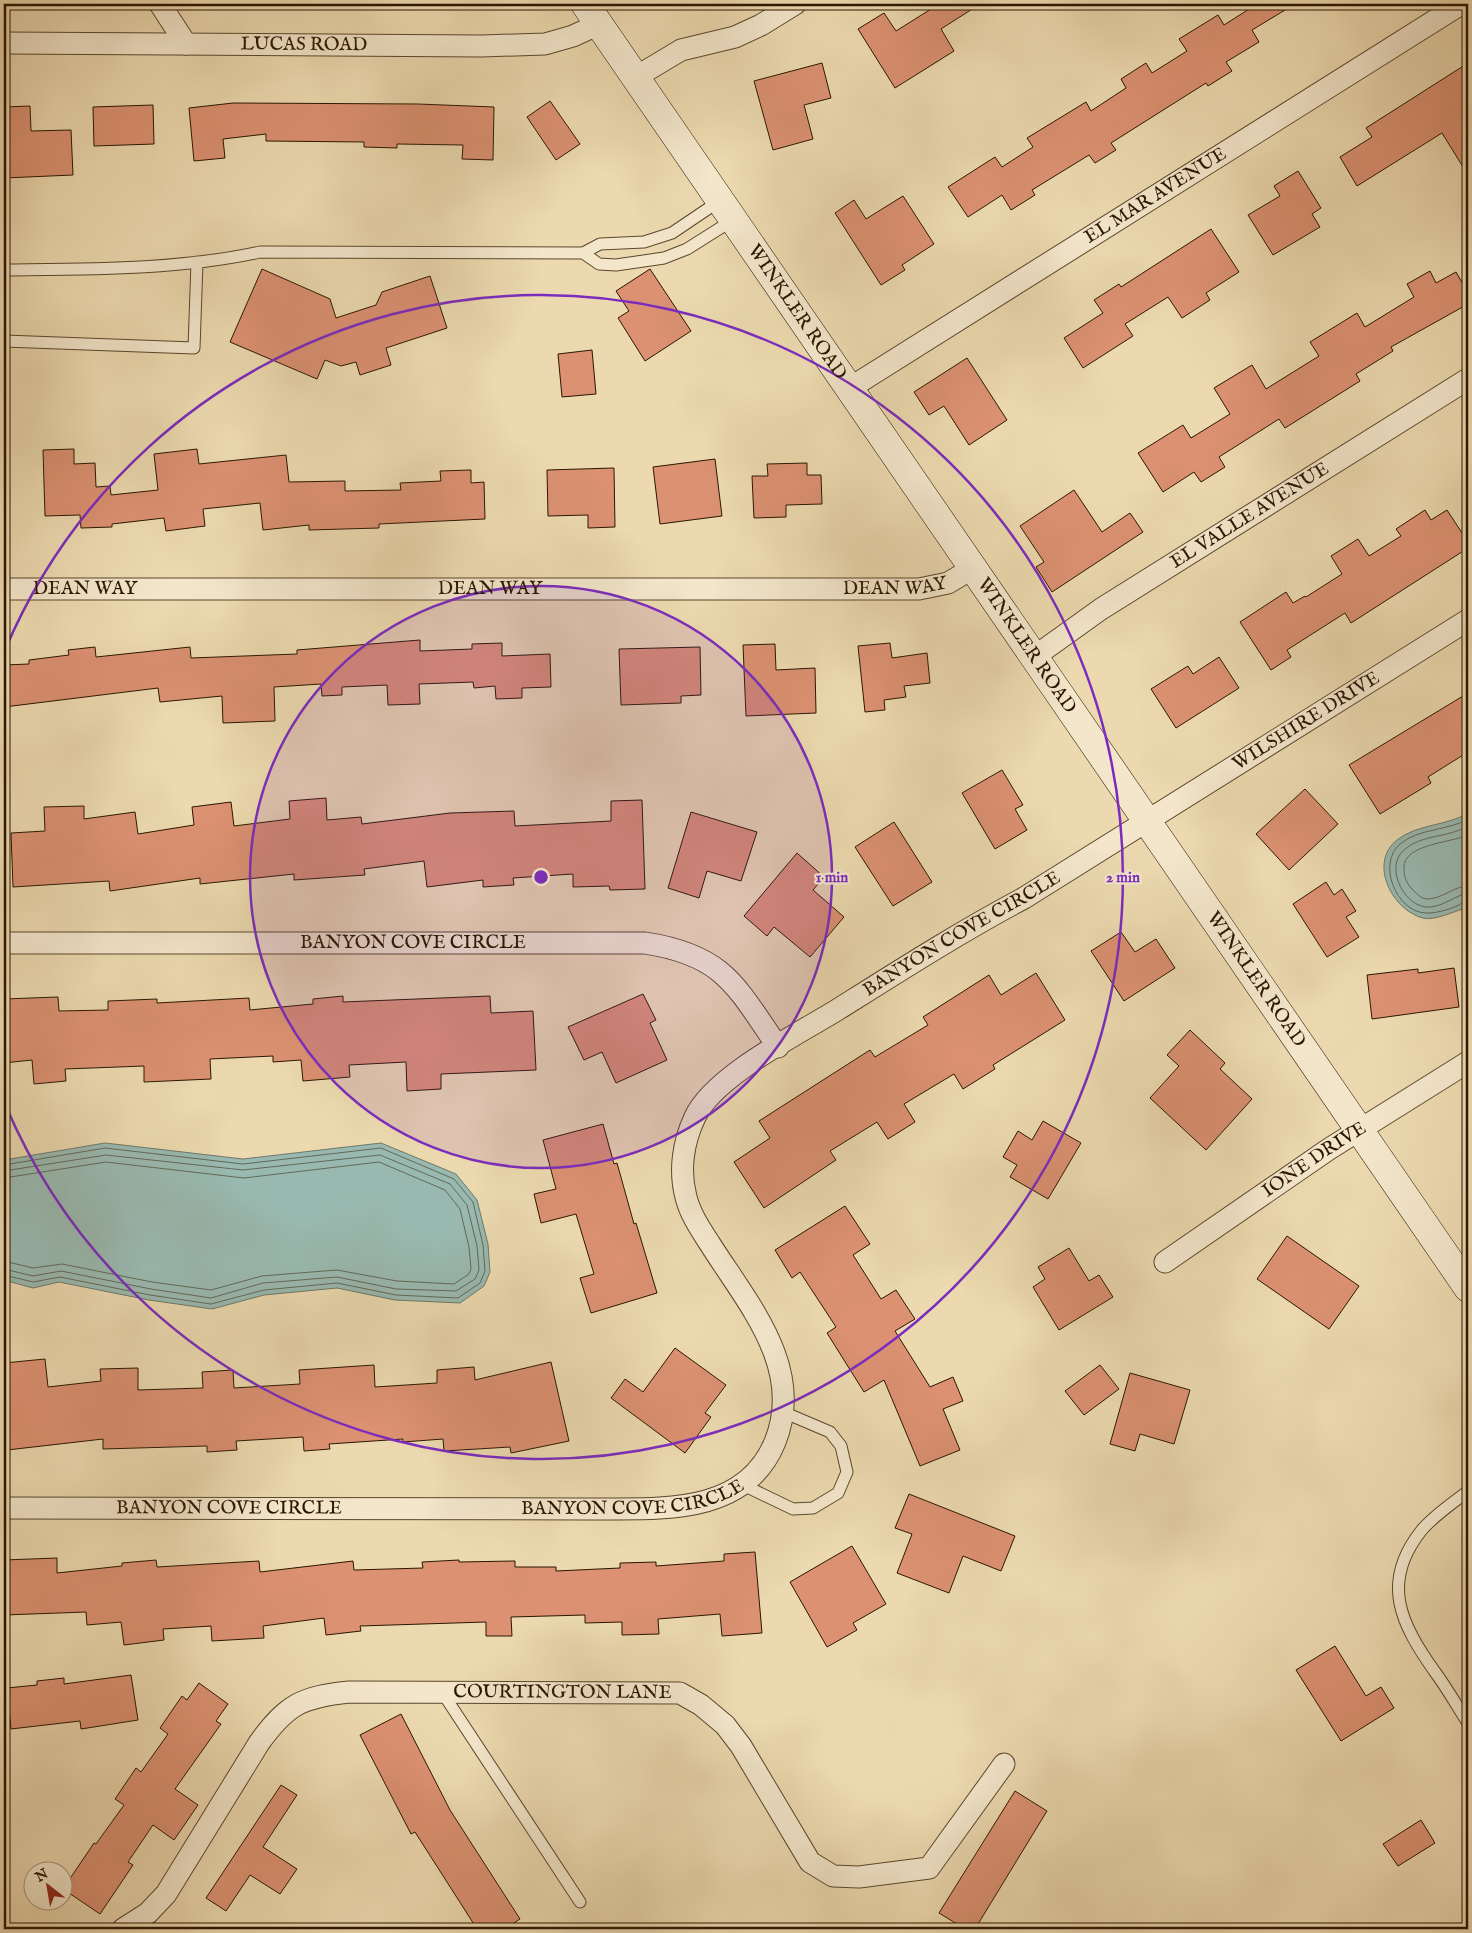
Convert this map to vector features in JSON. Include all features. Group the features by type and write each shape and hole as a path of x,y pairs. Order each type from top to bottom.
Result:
{"street":[{"path":"160,4 186,44"},
{"path":"636,77 681,50 735,37 761,25 795,4"},
{"name":"EL MAR AVENUE","path":"850,388 1461,4"},
{"name":"LUCAS ROAD","path":"4,43 482,46 545,44 573,36 592,14"},
{"name":"WINKLER ROAD","path":"592,14 1468,1288"},
{"name":"EL VALLE AVENUE","path":"1034,657 1100,609 1468,379"},
{"name":"DEAN WAY","path":"4,590 919,589 948,583 973,568"},
{"name":"WILSHIRE DRIVE","path":"1146,821 1468,620"},
{"name":"BANYON COVE CIRCLE","path":"4,1508 588,1509 680,1507 706,1503 730,1492 753,1475 770,1455 781,1427 783,1412 782,1371 772,1346 696,1222 686,1199 682,1170 686,1144 696,1116 712,1094 734,1076 778,1047 970,927 1024,898 1146,821"},
{"name":"BANYON COVE CIRCLE","path":"4,943 645,943 671,947 698,956 721,971 740,991 778,1047"},
{"name":"IONE DRIVE","path":"1165,1262 1360,1130 1468,1062"},
{"name":"COURTINGTON LANE","path":"122,1929 148,1913 166,1894 258,1744 275,1721 296,1704 321,1695 349,1692 680,1693 701,1705 725,1725 810,1862 833,1876 858,1877 929,1868 1004,1764"}],"lane":[{"path":"4,270 79,269 219,261 260,252 583,253 600,244 644,242 672,233 727,210"},
{"path":"583,253 599,264 616,266 664,258 687,249 727,210"},
{"path":"4,342 194,348 197,262"},
{"path":"741,1484 793,1508 813,1508 838,1493 847,1472 841,1446 830,1432 783,1412"},
{"path":"1468,1491 1422,1530 1401,1564 1398,1595 1406,1626 1423,1658 1434,1671 1468,1723"},
{"path":"442,1692 580,1902"}],"water":[{"path":"1468,813 1468,902 1463,909 1438,917 1427,919 1412,913 1402,906 1388,885 1384,873 1384,861 1389,850 1397,840 1405,835"},
{"path":"105,1143 243,1159 381,1143 456,1174 477,1200 488,1244 490,1272 484,1286 460,1303 395,1300 337,1288 264,1295 212,1309 149,1300 59,1282 33,1288 4,1280 4,1160"}],"building":[{"path":"939,4 980,4 941,29 954,51 895,88 858,29 884,13 896,31"},
{"path":"1257,4 1295,4 1252,30 1259,42 1226,62 1232,71 1208,86 1206,83 1111,143 1116,150 1095,163 1089,155 1032,190 1035,195 1011,210 1002,195 968,217 948,187 995,157 1002,167 1033,147 1027,138 1086,102 1091,111 1126,88 1121,79 1146,63 1152,73 1187,51 1179,39 1218,15 1224,25"},
{"path":"822,63 831,98 804,105 813,139 773,150 754,81"},
{"path":"1468,63 1468,175 1442,133 1357,186 1340,157 1372,137 1366,128"},
{"path":"550,101 580,144 556,160 527,117"},
{"path":"233,103 418,104 494,107 493,160 462,159 463,145 397,144 397,148 364,147 364,142 266,141 266,134 223,139 225,158 194,161 189,108"},
{"path":"153,105 154,144 94,146 93,107"},
{"path":"30,106 31,131 71,130 73,175 4,178 4,107"},
{"path":"1298,171 1321,208 1312,214 1320,227 1273,255 1248,215 1280,196 1274,186"},
{"path":"903,196 934,244 902,265 905,270 881,285 835,213 854,200 866,219"},
{"path":"1211,229 1239,272 1206,293 1210,300 1182,318 1168,297 1125,324 1133,336 1083,368 1064,338 1103,313 1094,300 1119,284 1121,287"},
{"path":"262,269 330,299 336,318 376,305 382,292 430,276 447,328 386,348 391,365 360,375 356,362 341,366 325,360 317,379 230,342"},
{"path":"650,269 691,331 645,361 618,318 629,311 616,291"},
{"path":"1430,271 1436,283 1456,272 1468,293 1468,304 1391,347 1393,351 1356,374 1360,381 1285,428 1279,419 1219,457 1225,467 1201,482 1194,472 1163,492 1138,453 1183,425 1191,438 1230,414 1214,388 1252,365 1266,389 1319,356 1310,342 1357,313 1365,327 1414,297 1407,284"},
{"path":"592,350 596,394 562,397 558,354"},
{"path":"967,358 1007,420 969,445 944,406 929,415 914,392"},
{"path":"74,449 74,464 95,463 96,487 110,486 111,495 158,490 154,454 197,449 199,464 286,455 289,482 345,481 345,491 401,490 400,483 441,481 440,471 471,470 471,483 484,482 485,519 379,524 379,528 309,530 309,525 263,530 260,503 203,509 205,526 166,531 164,518 112,524 112,527 81,528 80,515 45,516 43,450"},
{"path":"715,459 722,516 660,524 653,467"},
{"path":"807,463 807,475 821,475 822,504 786,505 786,517 754,518 752,476 768,476 767,464"},
{"path":"614,468 615,527 588,528 588,515 548,516 547,470"},
{"path":"1074,490 1102,532 1130,513 1143,532 1052,592 1036,567 1044,562 1020,526"},
{"path":"1425,510 1431,520 1447,510 1468,542 1468,548 1351,623 1345,613 1287,650 1291,657 1271,670 1240,622 1286,592 1293,603 1306,597 1342,574 1331,556 1358,539 1369,556 1401,536 1396,529"},
{"path":"420,640 420,651 472,649 472,644 502,643 502,656 550,654 551,687 522,688 522,698 496,699 495,686 474,688 473,682 419,684 420,704 388,705 387,685 342,687 342,695 322,696 321,684 274,687 275,721 223,723 222,696 160,702 158,688 4,707 4,665 29,664 29,660 69,655 68,650 95,647 96,657 190,647 191,658 297,654 297,650"},
{"path":"890,643 892,658 927,653 930,683 904,686 906,697 884,700 885,710 865,712 858,646"},
{"path":"775,644 776,670 815,668 816,713 746,716 743,645"},
{"path":"700,647 701,695 681,696 681,703 621,705 619,649"},
{"path":"1219,657 1239,688 1176,728 1151,689 1188,666 1193,674"},
{"path":"1468,693 1468,752 1428,777 1431,783 1380,814 1349,765"},
{"path":"1002,770 1023,805 1015,809 1027,830 995,849 962,793"},
{"path":"1305,789 1338,824 1289,870 1256,834"},
{"path":"326,798 327,820 361,817 362,824 450,813 514,811 515,826 611,821 611,801 642,800 645,889 610,890 609,886 573,887 573,874 513,878 514,885 483,887 483,880 427,887 424,861 364,869 365,875 294,880 294,874 200,884 200,878 110,891 109,881 13,887 11,833 45,831 44,807 84,806 84,819 135,812 138,834 194,825 192,807 231,802 234,826 290,819 289,801"},
{"path":"691,812 757,832 741,881 707,871 699,898 668,888"},
{"path":"894,822 932,882 893,906 855,847"},
{"path":"797,853 824,877 813,890 844,917 810,957 774,927 767,936 744,916"},
{"path":"1326,882 1334,895 1342,889 1356,911 1346,917 1359,937 1327,957 1293,904"},
{"path":"1121,932 1135,952 1156,939 1175,968 1124,1001 1091,951"},
{"path":"1454,968 1459,1007 1372,1019 1367,975 1418,969 1418,973"},
{"path":"1036,973 1065,1020 993,1065 995,1069 963,1089 954,1074 904,1104 915,1122 888,1139 877,1122 830,1151 836,1160 764,1208 734,1162 770,1138 759,1121 870,1050 875,1057 928,1025 923,1017 989,975 1001,995"},
{"path":"643,994 656,1020 650,1023 667,1060 616,1083 602,1052 584,1060 568,1027"},
{"path":"343,996 343,1002 490,996 491,1013 533,1011 536,1070 441,1074 441,1089 407,1091 406,1062 349,1065 350,1077 303,1081 301,1060 273,1062 273,1056 210,1059 211,1079 144,1082 144,1066 65,1069 66,1081 34,1084 32,1060 4,1063 4,999 58,997 59,1011 108,1010 108,1001 157,999 157,1003 249,998 250,1010 313,1004 313,999"},
{"path":"1190,1030 1225,1063 1220,1069 1252,1099 1206,1150 1150,1098 1179,1066 1167,1055"},
{"path":"1043,1121 1081,1143 1048,1199 1010,1177 1017,1165 1003,1157 1018,1131 1032,1140"},
{"path":"603,1124 614,1164 617,1163 634,1224 636,1223 657,1293 591,1313 580,1278 594,1274 576,1214 541,1223 534,1194 556,1189 543,1140"},
{"path":"845,1206 870,1244 853,1255 881,1299 896,1290 915,1319 895,1331 930,1387 953,1377 963,1401 943,1409 960,1450 920,1466 884,1380 864,1392 827,1333 836,1327 800,1272 792,1278 775,1250"},
{"path":"1287,1236 1359,1286 1329,1329 1257,1279"},
{"path":"1069,1248 1089,1281 1099,1275 1113,1297 1059,1330 1033,1287 1045,1279 1038,1267"},
{"path":"675,1348 726,1385 705,1413 711,1417 685,1453 611,1398 625,1379 643,1392"},
{"path":"45,1359 48,1387 101,1381 100,1369 138,1368 138,1390 203,1388 202,1372 233,1370 234,1388 300,1384 299,1370 374,1365 375,1387 437,1383 437,1370 474,1367 475,1380 551,1362 569,1441 511,1453 510,1447 444,1451 443,1439 403,1442 403,1439 329,1444 330,1449 304,1451 303,1437 236,1441 237,1450 207,1452 207,1446 103,1449 103,1439 7,1450 4,1421 4,1363"},
{"path":"1100,1365 1119,1389 1084,1415 1065,1391"},
{"path":"1130,1373 1190,1390 1174,1444 1140,1434 1135,1451 1110,1444"},
{"path":"909,1494 1015,1536 1001,1571 963,1556 949,1593 897,1573 912,1534 895,1528"},
{"path":"852,1546 886,1604 853,1623 857,1630 827,1647 790,1582"},
{"path":"755,1552 762,1633 722,1636 720,1614 658,1619 659,1634 622,1635 622,1622 585,1623 585,1615 511,1617 512,1636 486,1636 486,1622 360,1626 361,1631 326,1635 324,1618 263,1626 264,1638 212,1641 211,1626 163,1629 164,1640 124,1645 121,1622 87,1625 86,1612 4,1615 4,1560 57,1558 57,1573 122,1566 122,1563 156,1560 157,1567 259,1561 260,1572 353,1561 354,1570 423,1568 422,1562 459,1560 459,1562 515,1561 515,1567 556,1567 556,1571 620,1568 620,1563 656,1562 656,1566 724,1561 724,1554"},
{"path":"1335,1646 1366,1696 1381,1687 1394,1708 1341,1741 1296,1670"},
{"path":"131,1675 138,1720 81,1729 80,1721 11,1729 7,1688 37,1685 37,1681 64,1678 64,1684"},
{"path":"199,1683 228,1704 216,1721 221,1724 175,1789 198,1805 174,1840 153,1825 128,1862 133,1865 100,1914 72,1895 72,1876 94,1843 96,1844 124,1805 115,1799 136,1768 141,1772 168,1734 160,1728 182,1696 187,1700"},
{"path":"401,1714 450,1810 520,1919 505,1929 477,1929 415,1832 411,1834 360,1735"},
{"path":"281,1785 297,1795 263,1847 297,1869 280,1894 250,1875 226,1911 206,1898"},
{"path":"1015,1791 1047,1811 975,1929 965,1929 939,1913"},
{"path":"1421,1820 1435,1843 1398,1866 1383,1844"}]}
